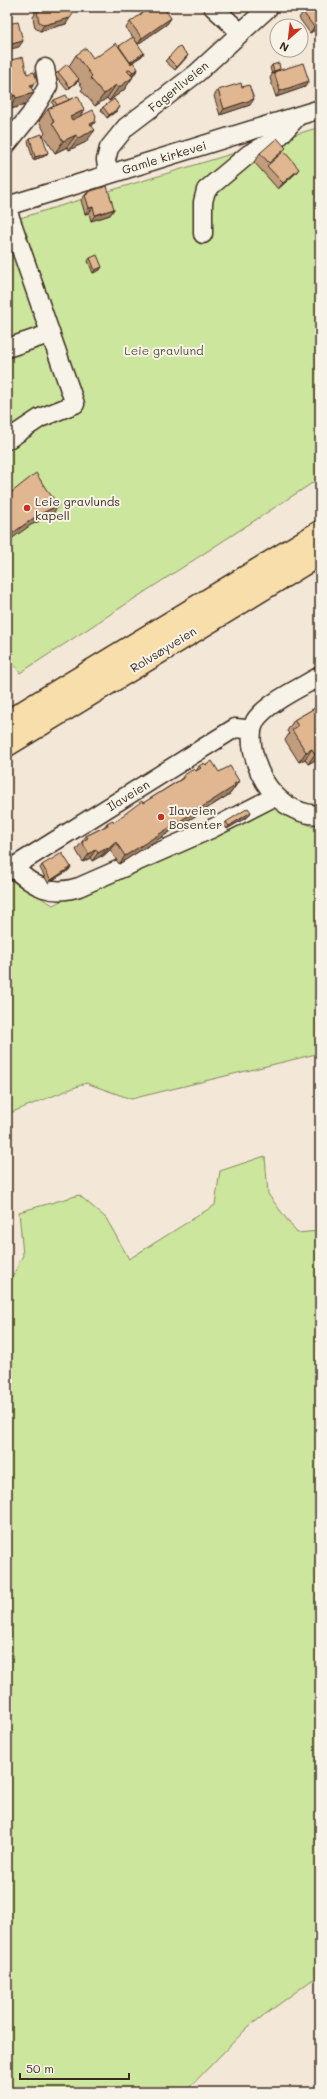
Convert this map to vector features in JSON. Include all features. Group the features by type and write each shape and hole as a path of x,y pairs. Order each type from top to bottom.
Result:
{"main road":[{"name":"Rolvsøyveien","path":"7,722 320,532"},
{"name":"Rolvsøyveien","path":"7,745 320,554"}],"street":[{"path":"213,7 240,32"},
{"name":"Fagerliveien","path":"108,174 106,160 109,148 126,127 197,73 268,7"},
{"path":"7,144 31,114 48,86 45,68"},
{"name":"Gamle kirkevei","path":"7,206 320,109"},
{"path":"203,234 203,202 206,190 249,154 277,139 300,114"},
{"path":"7,209 11,230 75,404 40,418 7,440"},
{"path":"7,348 49,334"},
{"path":"320,676 267,709 256,721 251,732 256,763 264,781 276,796 284,804 298,812 320,815"},
{"name":"Ilaveien","path":"10,869 235,728 245,729 251,732"},
{"path":"10,869 45,889 65,891 79,887 211,829 276,796"}],"green space":[{"name":"Leie gravlund","path":"320,127 320,478 20,673 7,655 7,222"},
{"path":"259,801 313,827 320,828 320,1053 131,1099 86,1083 7,1114 7,880 9,879 53,905"},
{"path":"265,1156 268,1194 297,1233 320,1231 320,1978 312,1980 248,2027 185,2092 7,2092 7,1288 23,1255 19,1212 79,1195 106,1218 129,1259 215,1205 220,1171"}],"building":[{"path":"39,7 74,7 71,8 73,14 70,18 44,25 39,22 37,11 40,11"},
{"path":"151,7 163,7 171,18 142,38 130,22"},
{"path":"310,7 320,7 320,24 314,27 309,18 303,12"},
{"path":"18,22 23,41 8,45 7,24"},
{"path":"133,37 144,53 130,62 119,46"},
{"path":"116,43 131,64 133,62 138,69 133,72 130,69 127,71 133,77 118,88 116,85 104,94 90,78 92,76 76,55 86,48 93,58"},
{"path":"179,46 188,55 177,67 168,58"},
{"path":"23,57 27,74 34,72 37,80 34,84 30,85 34,93 16,98 15,95 7,97 7,61"},
{"path":"279,63 280,69 274,71 272,65"},
{"path":"303,63 309,81 280,91 274,72"},
{"path":"67,64 79,79 70,87 58,72"},
{"path":"241,83 242,87 249,85 254,99 224,109 218,90"},
{"path":"66,95 69,100 57,105 54,100"},
{"path":"78,96 84,110 70,117 72,120 93,110 96,116 95,122 90,124 95,130 78,138 76,135 63,141 52,123 54,122 48,109"},
{"path":"114,99 120,107 109,115 103,107"},
{"path":"42,134 48,153 35,157 30,138"},
{"path":"277,138 286,148 269,163 260,153"},
{"path":"284,151 299,169 283,183 267,166"},
{"path":"107,186 114,209 95,215 93,207 89,208 85,195 88,194 88,192"},
{"path":"97,255 102,267 95,270 90,258"},
{"name":"Leie gravlunds kapell","path":"36,473 46,489 59,505 38,515 7,537 7,496"},
{"path":"320,705 320,751 315,754 312,749 306,752 292,730 298,726 294,720"},
{"name":"Ilaveien Bosenter","path":"212,761 219,772 230,766 239,781 234,784 235,786 125,856 116,842 108,849 107,848 98,853 96,849 89,854 82,842 88,838 86,836 108,825 107,823 113,820 114,822 142,801 143,803 185,777 184,775 194,769 196,771 201,768 199,766 204,763 206,765"},
{"path":"248,808 251,812 229,826 226,822"},
{"path":"62,853 71,867 51,880 42,865"}],"place":[{"name":"Leie gravlunds kapell","path":"27,508"},
{"name":"Ilaveien Bosenter","path":"161,817"}]}
